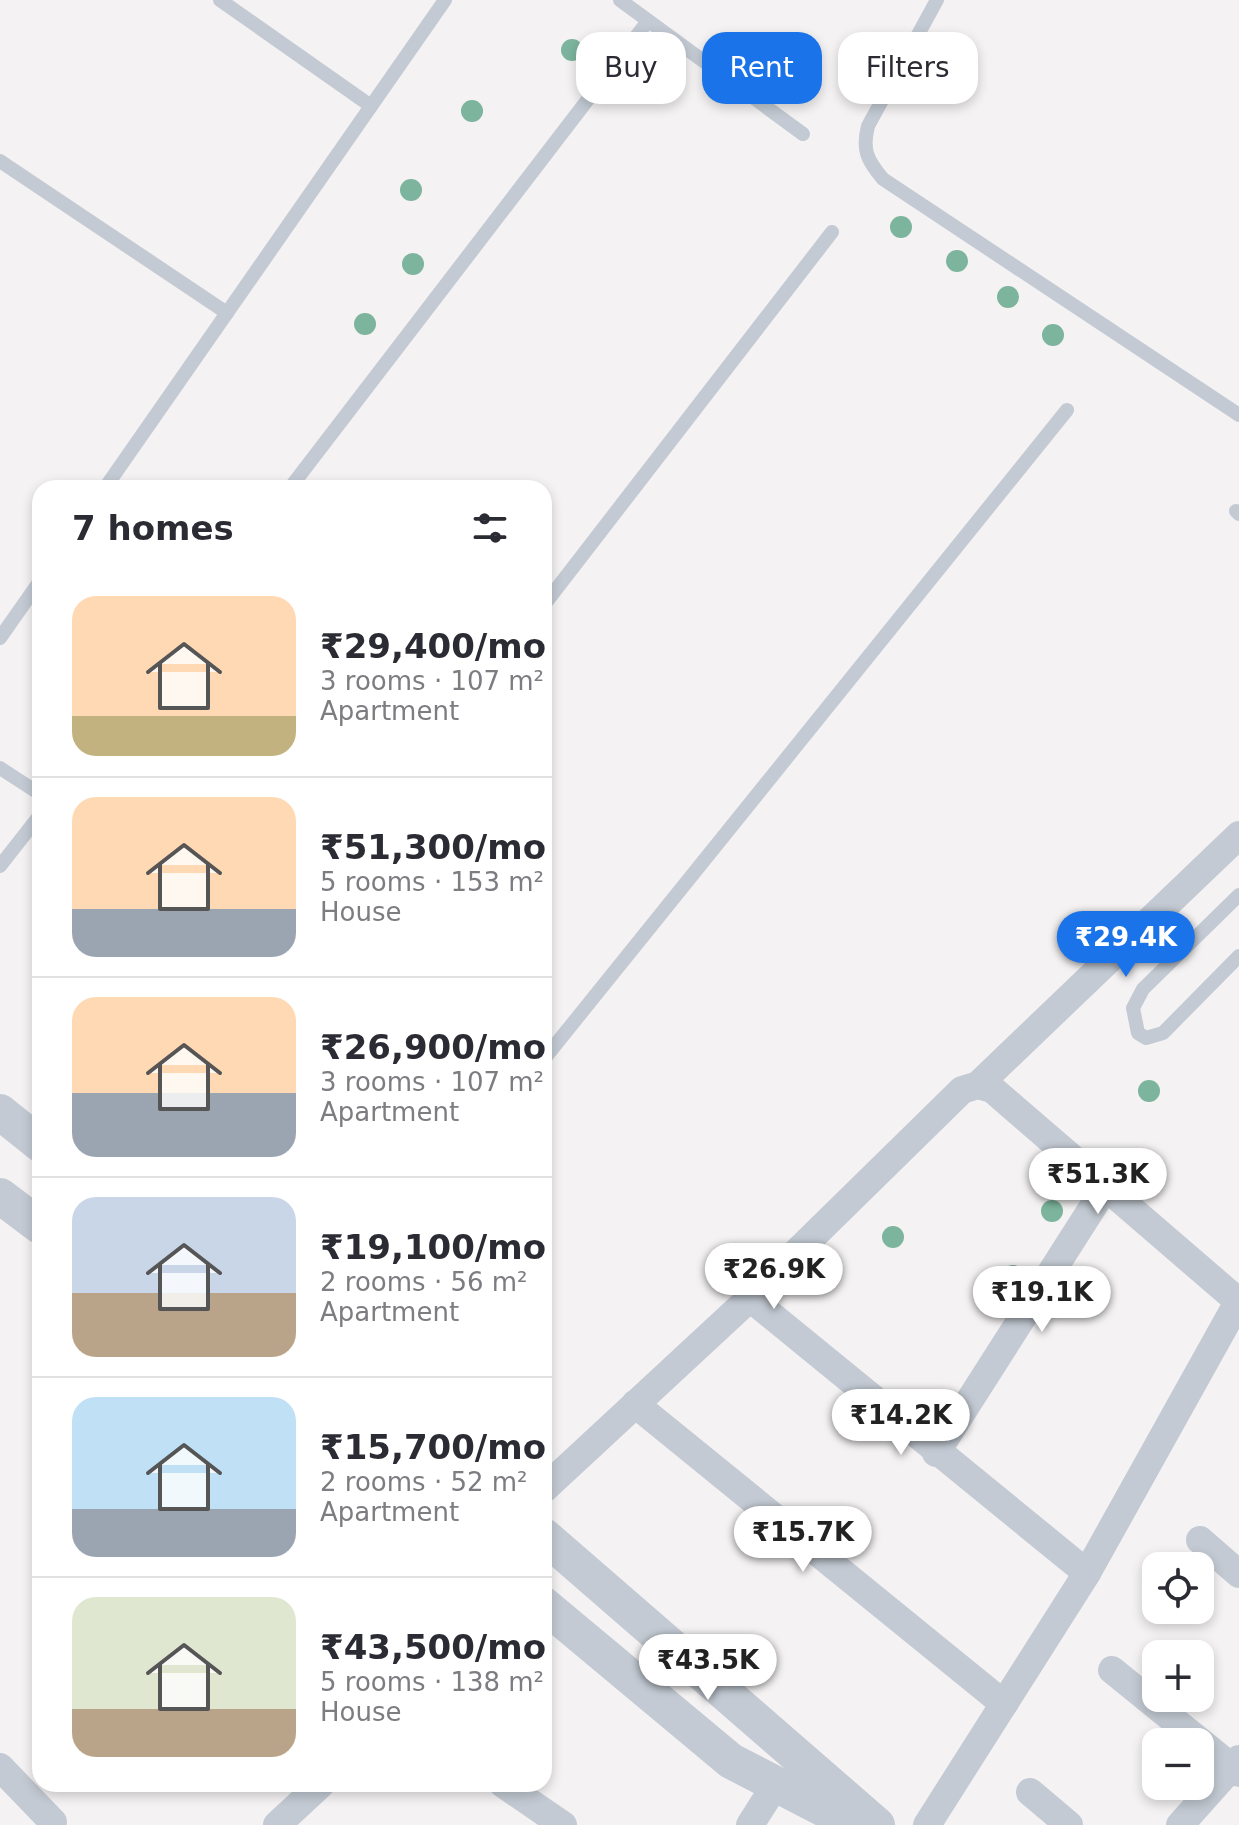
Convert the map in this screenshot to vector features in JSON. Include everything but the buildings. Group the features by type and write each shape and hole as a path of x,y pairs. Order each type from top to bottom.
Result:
{"street":[{"path":"552,1482 750,1298 962,1090 978,1085 1239,835"},
{"path":"927,1825 1087,1573 1239,1302 992,1089 978,1085"},
{"path":"0,1112 32,1138"},
{"path":"936,1453 1105,1188"},
{"path":"0,1196 32,1220"},
{"path":"750,1298 936,1453 1087,1573"},
{"path":"635,1404 1004,1704"},
{"path":"1200,1540 1239,1574"},
{"path":"552,1550 877,1825"},
{"path":"552,1612 731,1761 855,1825"},
{"path":"1112,1670 1237,1766 1180,1825"},
{"path":"0,1767 53,1822"},
{"path":"750,1825 776,1784"},
{"path":"277,1825 312,1792"},
{"path":"515,1792 563,1825"},
{"path":"1030,1792 1069,1825"}],"lane":[{"path":"220,0 371,106"},
{"path":"111,480 445,0"},
{"path":"620,0 803,134"},
{"path":"937,0 868,126 864,145 868,162 883,179 1239,415"},
{"path":"296,480 648,21"},
{"path":"0,161 227,313"},
{"path":"552,595 832,232"},
{"path":"552,1049 1067,410"},
{"path":"0,638 32,592"},
{"path":"0,768 32,789"},
{"path":"0,866 32,825"},
{"path":"1239,895 1143,989 1133,1008 1138,1033 1146,1038 1163,1033 1239,956"}]}
